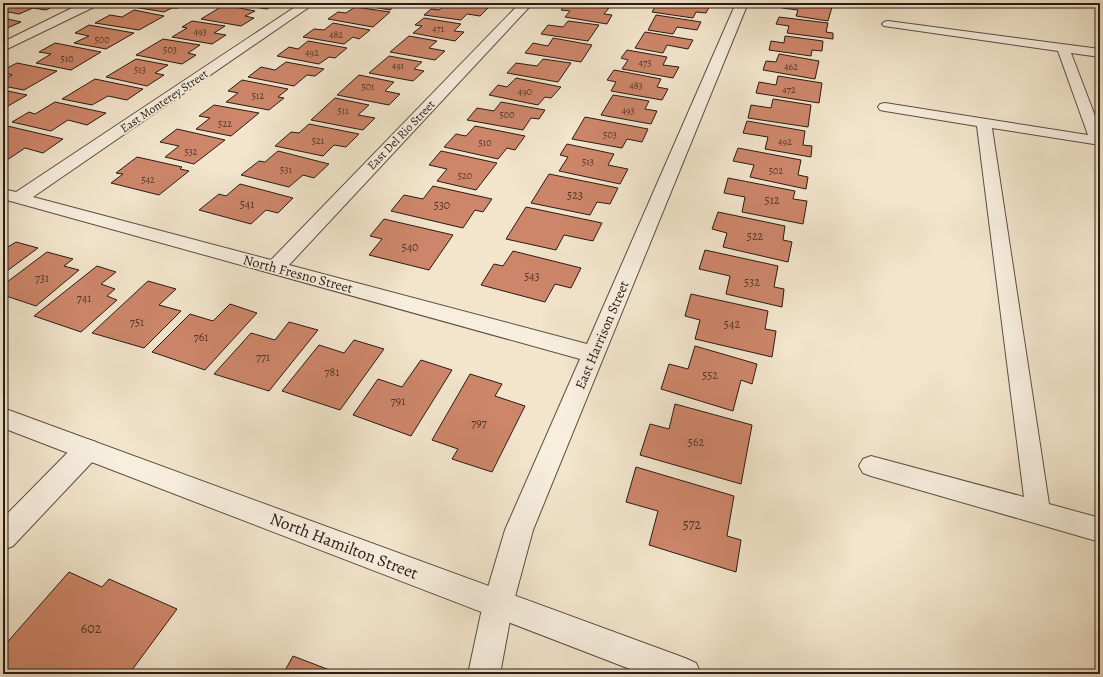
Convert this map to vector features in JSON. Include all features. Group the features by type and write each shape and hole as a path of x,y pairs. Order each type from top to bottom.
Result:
{"street":[{"path":"3,47 92,3"},
{"name":"East Monterey Street","path":"11,196 309,3"},
{"name":"East Del Rio Street","path":"275,268 527,3"},
{"name":"East Harrison Street","path":"484,674 498,604 519,530 742,3"},
{"name":"North Fresno Street","path":"11,196 593,354"},
{"name":"North Hamilton Street","path":"3,418 685,674"},
{"path":"3,537 87,450"}],"lane":[{"path":"888,24 1100,53"},
{"path":"1063,48 1099,141"},
{"path":"885,107 1099,141"},
{"path":"984,122 1038,512"},
{"path":"871,466 1100,530"}],"building":[{"path":"60,3 46,10 33,8 19,14 3,11 3,4"},
{"path":"133,3 187,3 178,8 172,8 164,12 127,6"},
{"path":"228,3 277,3 267,9"},
{"path":"350,3 398,3 390,10"},
{"path":"447,3 488,8 480,16 467,14 461,20 424,15 431,9 439,10"},
{"path":"567,3 609,8 604,14 612,15 607,24 565,17 570,11 561,10"},
{"path":"589,3 621,3 618,7"},
{"path":"664,3 692,3 710,5 706,13 696,12 693,18 652,12 657,4 663,5"},
{"path":"784,3 803,3 832,7 828,21 796,16 798,10 782,8"},
{"path":"224,5 255,11 245,16 254,18 241,26 201,19"},
{"path":"355,7 390,12 373,27 328,19 338,12 346,13"},
{"path":"134,10 164,16 139,30 95,23 110,15 122,17"},
{"path":"656,15 701,22 697,30 677,27 673,34 648,30"},
{"path":"779,17 828,23 826,32 833,33 833,39 787,33 789,26 776,24"},
{"path":"3,18 21,22 3,29"},
{"path":"424,18 461,24 454,31 464,32 455,41 413,33 422,26 415,25"},
{"path":"192,21 225,26 214,33 226,35 212,44 172,37 187,28 182,27"},
{"path":"568,21 599,25 588,41 541,34 548,25 563,27"},
{"path":"333,23 370,30 359,39 353,37 344,44 303,37 314,29 324,30"},
{"path":"89,25 134,33 106,49 74,43 89,36 75,33"},
{"path":"645,32 693,40 688,49 667,45 663,53 635,48"},
{"path":"409,36 437,41 429,48 445,51 435,60 390,52"},
{"path":"785,36 823,41 822,51 812,50 811,56 769,50 771,41 784,43"},
{"path":"553,38 592,45 581,62 525,53 533,43 548,46"},
{"path":"163,39 200,45 188,53 196,55 182,64 136,55"},
{"path":"308,41 347,48 335,58 329,57 319,64 277,56 289,47 298,49"},
{"path":"55,43 101,52 71,70 36,63 51,54 39,52"},
{"path":"627,50 667,57 663,65 679,67 673,78 622,69 628,60 621,58"},
{"path":"779,54 819,61 815,79 763,70 766,61 776,62"},
{"path":"389,56 422,62 414,69 424,71 413,81 369,73"},
{"path":"136,59 168,65 155,73 164,75 147,86 106,77"},
{"path":"543,59 571,63 558,82 507,73 516,63 537,66"},
{"path":"286,62 324,69 315,76 307,75 294,86 248,77 261,67 275,70"},
{"path":"17,63 57,71 24,90 3,86 3,80 12,75 3,73 3,70"},
{"path":"614,70 661,79 657,87 668,89 662,100 611,91 616,82 607,80"},
{"path":"359,75 394,82 385,91 400,94 389,105 337,95"},
{"path":"778,76 822,83 819,103 756,93 759,82 776,85"},
{"path":"516,78 561,87 551,98 545,97 538,105 489,95 498,85 507,87"},
{"path":"95,79 143,89 127,100 108,96 92,105 62,99"},
{"path":"242,80 288,89 278,97 284,98 269,110 226,102 238,93 228,91"},
{"path":"3,90 27,95 3,109"},
{"path":"613,95 649,101 645,109 657,111 651,124 601,115"},
{"path":"335,98 369,105 358,115 375,118 363,130 311,120"},
{"path":"773,99 811,105 808,127 748,118 751,105 771,108"},
{"path":"55,102 106,113 87,125 68,120 51,131 12,122 29,112 35,114"},
{"path":"501,102 545,110 539,119 531,118 523,130 467,120 477,108 494,111"},
{"path":"214,105 259,113 231,136 196,129 210,118 199,116"},
{"path":"585,117 648,129 642,142 627,139 622,148 572,139"},
{"path":"747,121 805,131 803,145 812,146 811,157 765,149 768,137 743,133"},
{"path":"309,124 359,134 346,147 334,145 323,156 275,146 291,132 299,133"},
{"path":"3,125 63,139 43,153 25,148 7,160 3,159"},
{"path":"475,126 525,136 515,150 507,148 498,159 444,147 456,134 466,136"},
{"path":"177,129 225,140 194,164 165,157 179,146 160,142"},
{"path":"567,144 614,154 608,165 628,169 620,184 559,171 568,157 560,155"},
{"path":"738,148 801,160 798,175 808,177 806,189 750,177 754,165 733,161"},
{"path":"278,151 329,164 314,178 303,175 289,187 241,175 259,161 265,162"},
{"path":"441,151 497,163 476,190 437,181 447,169 429,165"},
{"path":"137,157 182,167 180,169 189,171 159,195 111,183 123,174 116,173"},
{"path":"549,174 618,188 610,204 597,202 590,215 531,203"},
{"path":"728,178 795,191 793,199 807,201 803,224 742,212 745,197 724,193"},
{"path":"240,184 293,198 278,213 266,210 251,224 199,210 219,194 226,196"},
{"path":"433,186 492,199 483,212 475,210 463,228 391,211 404,195 423,199"},
{"path":"526,207 602,223 593,241 564,235 556,250 506,239"},
{"path":"718,212 785,226 783,240 792,242 788,262 723,247 727,233 712,229"},
{"path":"384,219 453,235 429,270 369,255 382,239 370,236"},
{"path":"16,242 38,248 3,274 3,250"},
{"path":"705,250 778,266 774,287 784,289 782,307 726,294 730,276 699,269"},
{"path":"513,251 581,268 571,288 555,284 545,302 481,285 494,264 503,266"},
{"path":"47,252 73,259 64,266 79,270 36,306 3,295 3,285"},
{"path":"97,266 116,272 101,284 115,289 107,296 117,300 81,332 34,316"},
{"path":"148,281 176,289 159,305 181,311 144,348 92,333"},
{"path":"691,294 768,311 765,329 776,331 772,357 695,339 700,320 685,316"},
{"path":"230,304 257,313 205,370 152,352 190,314 213,321"},
{"path":"289,322 318,330 269,391 214,374 251,333 275,340"},
{"path":"354,340 384,349 340,410 282,391 319,345 344,353"},
{"path":"695,346 757,364 752,384 741,380 733,411 661,389 669,364 688,369"},
{"path":"421,360 452,370 411,436 353,415 378,379 402,387"},
{"path":"470,374 502,384 495,396 525,406 492,472 452,459 458,449 432,440"},
{"path":"675,404 752,425 741,484 640,455 650,424 669,429"},
{"path":"636,467 734,496 727,536 741,540 736,572 649,545 658,511 626,502"},
{"path":"69,572 102,587 109,579 177,609 129,674 3,674 3,647"},
{"path":"293,656 340,674 283,674"}]}
